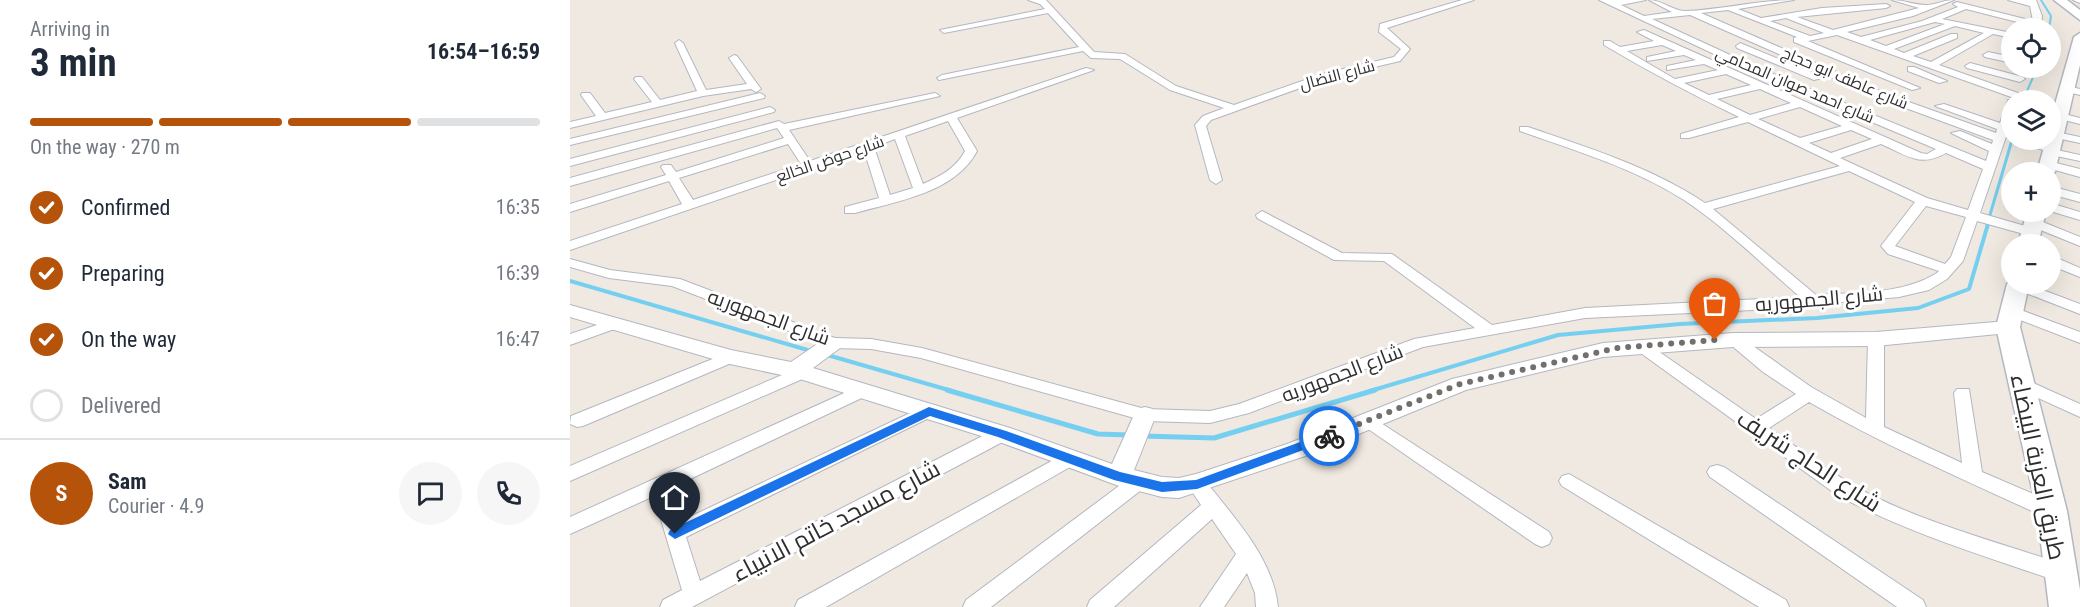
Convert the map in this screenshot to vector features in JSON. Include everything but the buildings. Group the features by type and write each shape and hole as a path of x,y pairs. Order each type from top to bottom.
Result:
{"main road":[{"path":"2060,0 2080,16"},
{"path":"2061,113 2077,64"},
{"path":"2009,319 2015,294"},
{"name":"طريق العزبة البيضاء","path":"2009,319 2020,383 2052,511 2066,607"}],"street":[{"name":"شارع النضال","path":"1216,180 1200,125 1208,118 1325,76 1397,59 1407,49 1384,32 1383,26 1470,0"},
{"path":"1607,2 1642,0"},
{"path":"1653,0 1694,13 1788,0 1818,10"},
{"path":"1668,0 1683,10"},
{"path":"1701,0 1813,35 1889,50 1942,81"},
{"path":"1711,4 1738,0"},
{"path":"1817,0 1867,25"},
{"path":"1864,0 1934,20 2001,34"},
{"path":"1896,0 1927,8"},
{"path":"2012,0 2033,2 2037,18"},
{"path":"1037,1 1052,5 1091,54 1122,56 1173,88 1233,108"},
{"path":"1632,1 1652,12"},
{"path":"1761,43 1867,25 1911,14 1947,1 2014,18"},
{"name":"شارع احمد صوان المحامي","path":"1607,2 1751,68 1989,167"},
{"path":"1981,2 2024,18"},
{"path":"944,30 1052,5"},
{"path":"1760,5 1810,24 1842,11 1880,21"},
{"path":"1720,23 1818,10 1842,11 1886,6"},
{"path":"1862,44 1934,20 1966,6"},
{"path":"1643,18 1683,10"},
{"name":"شارع عاطف ابو حجاج","path":"1694,13 1885,97 2001,136"},
{"path":"1969,27 1994,14"},
{"path":"1981,21 2001,25"},
{"path":"1810,24 1813,35 1824,51"},
{"path":"1876,55 1954,24"},
{"path":"1641,32 1850,127 1925,158 1945,149"},
{"path":"1932,66 1991,32"},
{"path":"1813,35 1862,44 1876,55 1919,61 1959,75 2001,94"},
{"path":"1813,35 1931,84"},
{"path":"1903,60 1954,36"},
{"path":"1617,50 1662,42"},
{"path":"679,43 703,93"},
{"path":"1607,43 1674,82 1923,201 2080,242"},
{"path":"1740,46 2001,136"},
{"path":"942,78 1085,48"},
{"path":"1793,56 1824,51 1915,88"},
{"path":"1650,59 1685,52"},
{"path":"1988,55 2001,58"},
{"path":"734,58 808,166"},
{"path":"1670,68 1704,61"},
{"path":"1970,66 2020,79"},
{"name":"شارع حوض الخالع","path":"570,246 1089,70"},
{"path":"1674,82 1726,71"},
{"path":"1844,79 1875,72"},
{"path":"1885,97 1959,75"},
{"path":"639,79 658,104"},
{"name":"شارع الجمهوريه","path":"2016,90 2020,79"},
{"path":"570,126 703,93 753,86"},
{"path":"1708,98 1759,86"},
{"path":"586,95 602,117"},
{"path":"570,142 760,96"},
{"path":"570,182 781,126 935,96"},
{"path":"1685,136 1799,104"},
{"path":"1934,104 2001,135"},
{"path":"570,163 770,110"},
{"path":"627,111 672,174 690,206"},
{"path":"2061,116 2080,121"},
{"path":"849,210 942,181 959,171 969,161 971,152 951,117"},
{"path":"1800,142 1850,127"},
{"path":"1524,129 1632,168 1703,208 1813,300"},
{"path":"899,135 919,189"},
{"path":"570,207 672,174 790,140"},
{"path":"1831,157 1881,140"},
{"path":"2049,157 2080,140"},
{"name":"شارع الجمهوريه","path":"570,263 609,274 675,282 830,345 871,344 922,353 1142,421 1210,417 1243,409 1420,343 1488,330 1585,313 1813,300 1899,293 1924,287 1949,270 1958,258 1978,217 1989,167 2001,144"},
{"path":"868,146 885,199"},
{"path":"2034,150 2080,173"},
{"path":"2049,157 2080,158"},
{"path":"2049,157 2080,188"},
{"path":"1703,208 1851,167"},
{"path":"2061,193 2080,198"},
{"path":"1923,201 1888,246 1893,251 1949,270"},
{"path":"2061,210 2080,216"},
{"path":"1262,215 1339,257 1349,259 1377,255 1387,258 1488,330"},
{"path":"2061,264 2080,273"},
{"path":"2043,294 2080,309"},
{"name":"شارع الجمهوريه","path":"570,311 612,325 730,357 801,368 862,391 1002,434 1068,459 1128,472 1162,487 1197,484 1296,450 1460,384 1603,351 1639,346 1733,340 1876,339 2009,319"},
{"path":"2009,319 2080,338"},
{"path":"570,340 612,325"},
{"path":"1875,431 1876,339"},
{"path":"1733,340 1810,393 1875,431 2052,511"},
{"path":"570,474 801,368 830,345"},
{"name":"شارع الحاج شريف","path":"1639,346 1866,503 1915,523 2060,573"},
{"path":"577,421 730,357"},
{"path":"2020,383 2080,411"},
{"path":"570,526 862,391"},
{"path":"1755,428 1810,393"},
{"path":"1963,393 1973,475"},
{"path":"675,534 929,411"},
{"path":"1367,420 1542,538"},
{"path":"974,607 1128,472 1142,421"},
{"name":"شارع مسجد خاتم الانبياء","path":"671,607 1002,434"},
{"path":"806,607 1068,459"},
{"path":"1718,472 1913,606"},
{"path":"1569,481 1778,607"},
{"path":"1197,484 1247,556 1264,589 1267,607"},
{"path":"660,485 694,595"},
{"path":"1098,607 1213,506"},
{"path":"1211,607 1247,556"}],"waterway":[{"path":"2041,0 2051,18"},
{"path":"2027,90 2033,78"},
{"path":"1987,225 2009,150"},
{"path":"1370,391 1558,335 1680,324 1817,318 1918,308 1969,289 1988,224"},
{"path":"570,281 811,351"},
{"path":"824,354 952,391"},
{"path":"947,390 1098,434 1129,435"},
{"path":"1143,436 1214,438 1375,390"}],"way so far":[{"path":"1329,436 1460,384 1617,348 1715,340"}],"route":[{"path":"675,534 929,411 1002,434 1119,476 1162,487 1179,488 1197,484 1296,450 1329,436"}]}
